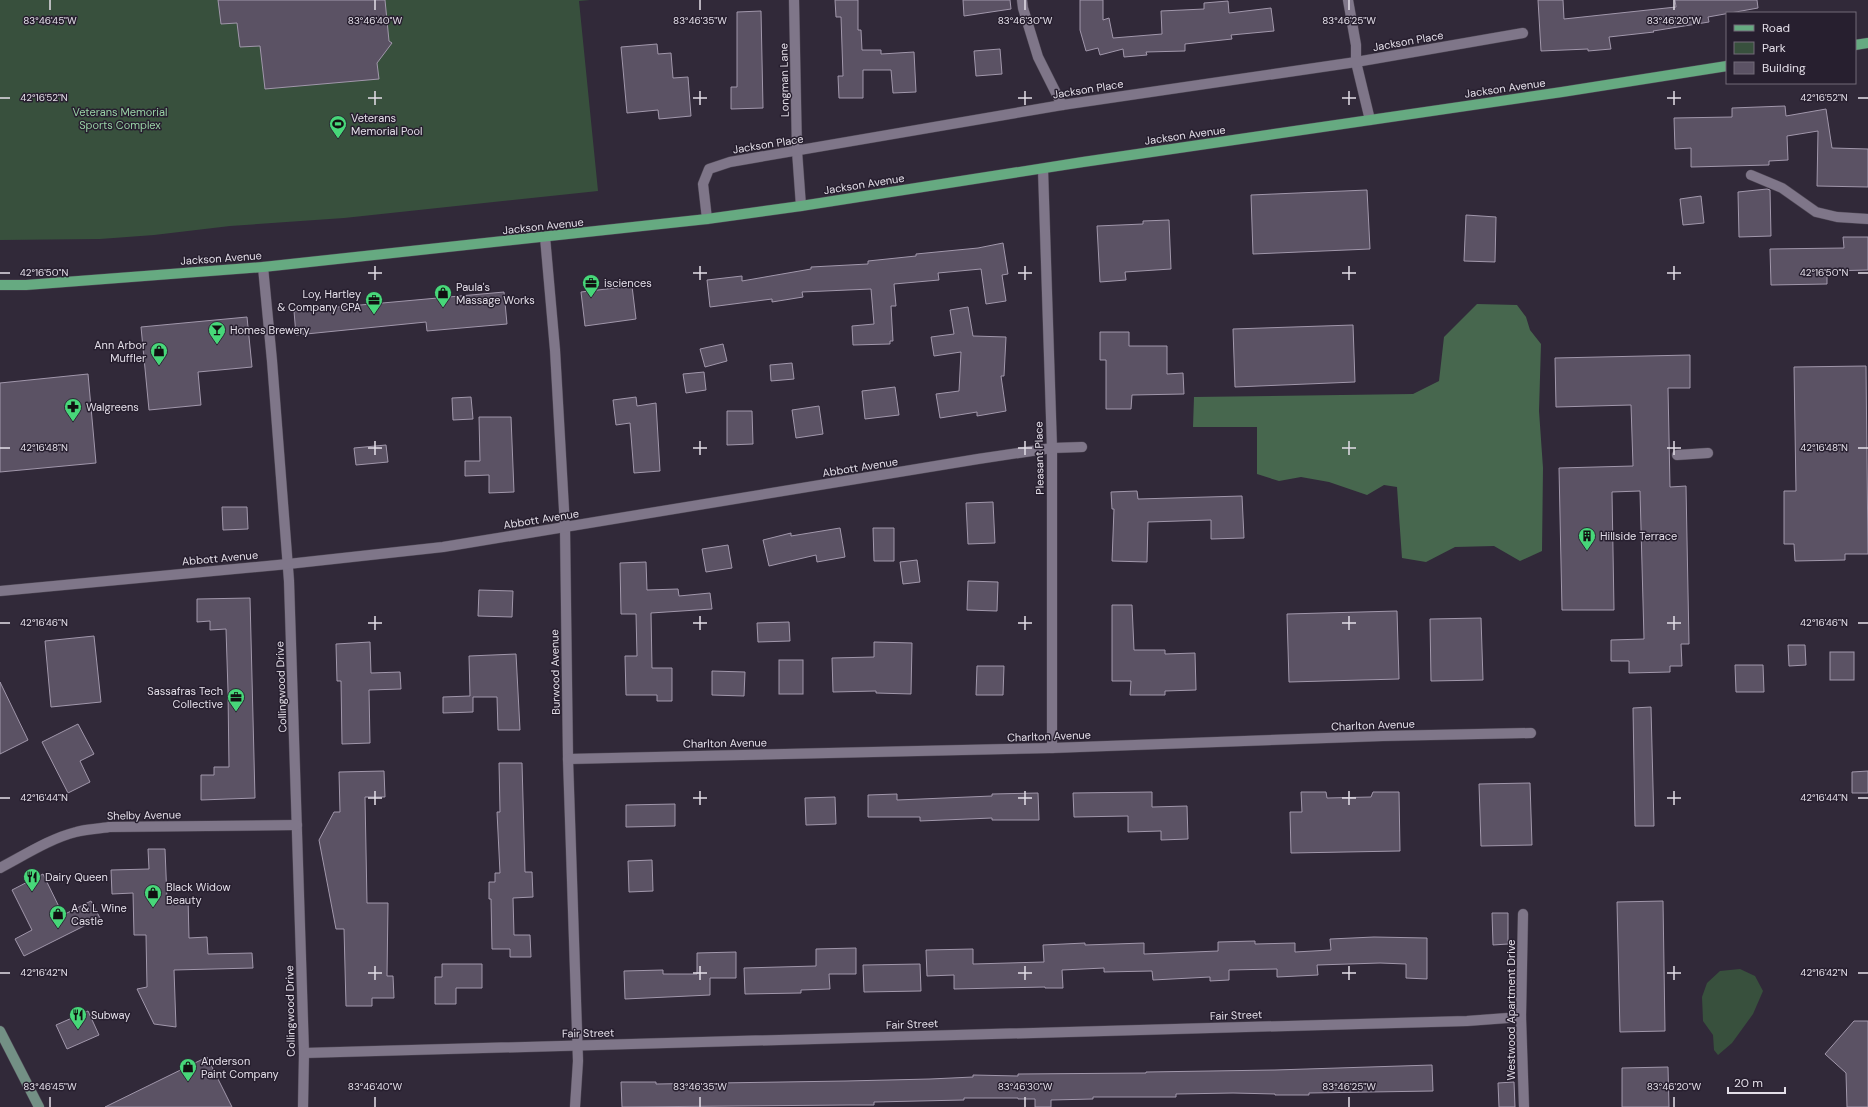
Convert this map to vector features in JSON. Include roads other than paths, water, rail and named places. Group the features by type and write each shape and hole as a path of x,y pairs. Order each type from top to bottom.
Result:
{"main road":[{"path":"1856,45 1868,43"},
{"name":"Jackson Avenue","path":"0,285 26,285 263,267 707,219 1562,92 1726,66"},
{"path":"0,1031 39,1107"}],"street":[{"name":"Longman Lane","path":"794,0 801,206"},
{"path":"1022,0 1038,57 1062,105"},
{"path":"1348,0 1356,45 1356,62 1370,120"},
{"name":"Jackson Place","path":"707,219 703,184 709,169 730,162 1062,105 1356,62 1523,33"},
{"name":"Pleasant Place","path":"1043,169 1052,448 1052,748"},
{"path":"1751,175 1782,188 1816,212 1837,217 1868,219"},
{"name":"Burwood Avenue","path":"545,237 555,350 565,527 568,759 577,1044 575,1107"},
{"name":"Collingwood Drive","path":"263,267 273,368 288,564 304,1053 303,1107"},
{"name":"Abbott Avenue","path":"0,591 288,564 443,547 1052,448 1082,447"},
{"path":"1677,455 1708,453"},
{"name":"Charlton Avenue","path":"568,759 1052,748 1384,736 1531,733"},
{"name":"Shelby Avenue","path":"0,868 75,832 110,827 297,825"},
{"name":"Westwood Apartment Drive","path":"1523,914 1521,1017 1524,1107"},
{"name":"Fair Street","path":"304,1053 577,1044 1467,1021 1521,1017"}],"place":[{"name":"Veterans Memorial Pool","path":"338,139"},
{"name":"isciences","path":"591,298"},
{"name":"Paula's Massage Works","path":"443,308"},
{"name":"Loy, Hartley & Company CPA","path":"374,315"},
{"name":"Homes Brewery","path":"217,345"},
{"name":"Ann Arbor Muffler","path":"159,366"},
{"name":"Walgreens","path":"73,422"},
{"name":"Hillside Terrace","path":"1587,551"},
{"name":"Sassafras Tech Collective","path":"236,712"},
{"name":"Dairy Queen","path":"32,892"},
{"name":"Black Widow Beauty","path":"153,908"},
{"name":"A & L Wine Castle","path":"58,929"},
{"name":"Subway","path":"78,1030"},
{"name":"Anderson Paint Company","path":"188,1082"}],"park label":[{"name":"Veterans Memorial Sports Complex","path":"120,118"}]}
